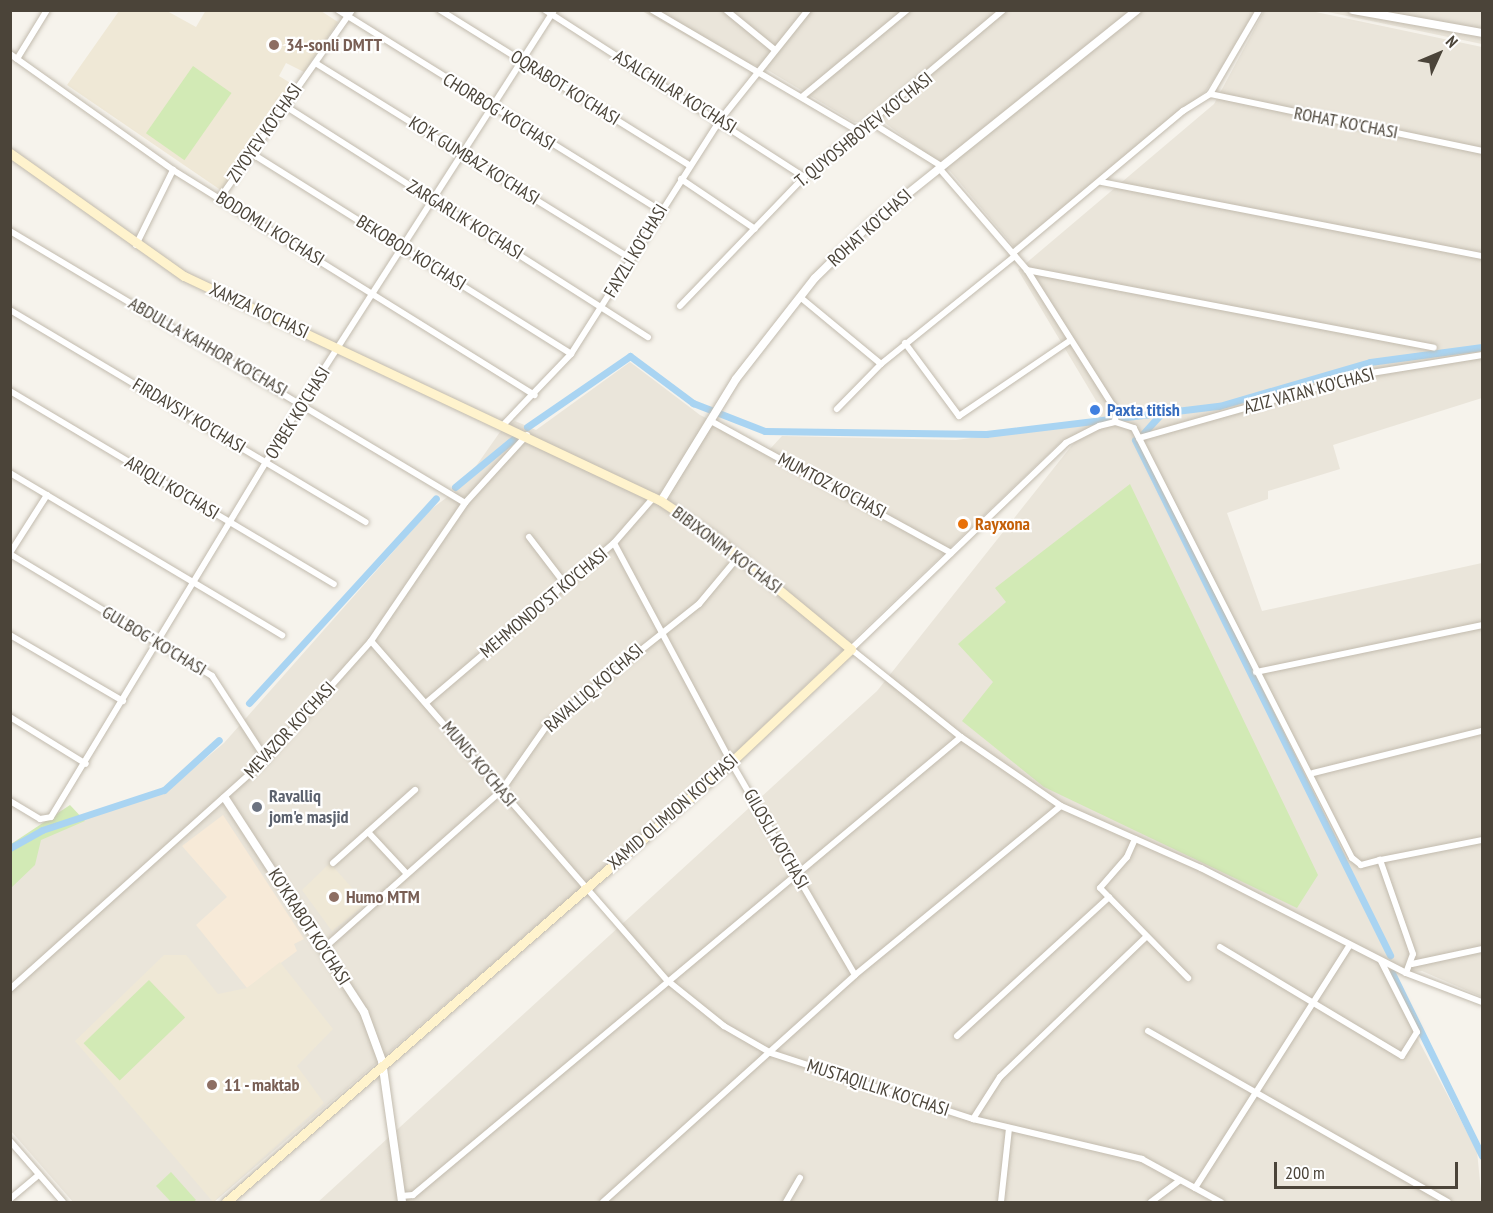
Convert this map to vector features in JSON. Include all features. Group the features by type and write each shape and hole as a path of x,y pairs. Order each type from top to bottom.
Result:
{"main road":[{"name":"XAMZA KO'CHASI","path":"10,153 135,246 184,276 338,349 528,434"},
{"name":"BIBIXONIM KO'CHASI","path":"528,434 658,499 739,556 851,649"},
{"name":"XAMID OLIMJON KO'CHASI","path":"226,1203 382,1061 731,762 851,649"}],"street":[{"path":"17,59 46,10"},
{"name":"CHORBOG' KO'CHASI","path":"338,10 350,14 492,108 661,211"},
{"name":"OQRABOT KO'CHASI","path":"440,10 689,165"},
{"path":"652,10 803,96 858,131"},
{"path":"726,10 775,50"},
{"name":"FAYZLI KO'CHASI","path":"505,423 535,395 571,354 602,308 689,165 720,120 808,10"},
{"path":"803,96 907,10"},
{"name":"ROHAT KO'CHASI","path":"658,499 800,297 870,224 1137,10"},
{"path":"837,409 880,364 1101,182 1183,111 1210,94 1259,10"},
{"path":"1353,10 1482,33"},
{"path":"1376,10 1386,16"},
{"name":"OYBEK KO'CHASI","path":"10,801 40,819 51,817 86,764 156,642 302,403 404,248 550,12"},
{"name":"ASALCHILAR KO'CHASI","path":"550,12 720,120 804,177"},
{"name":"T. QUYOSHBOYEV KO'CHASI","path":"680,306 804,177 1005,12"},
{"name":"ZIYOYEV KO'CHASI","path":"220,198 282,104 317,64 350,14"},
{"name":"BODOMLI KO'CHASI","path":"10,54 173,170 535,395"},
{"name":"KO'K GUMBAZ KO'CHASI","path":"317,64 631,259"},
{"name":"ROHAT KO'CHASI","path":"1210,94 1482,151"},
{"name":"ZARGARLIK KO'CHASI","path":"282,104 648,337"},
{"path":"872,123 940,167 1027,270 1116,411 1115,422 1134,428 1256,672 1313,773 1352,858 1361,865 1482,840"},
{"name":"BEKOBOD KO'CHASI","path":"251,153 571,354"},
{"path":"135,246 173,170"},
{"path":"681,179 755,229"},
{"path":"1101,182 1482,256"},
{"name":"ABDULLA KAHHOR KO'CHASI","path":"10,231 302,403 465,503"},
{"path":"1027,270 1434,348"},
{"path":"800,297 880,364"},
{"name":"FIRDAVSIY KO'CHASI","path":"10,310 366,522"},
{"path":"905,343 959,416 1071,340"},
{"name":"AZIZ VATAN KO'CHASI","path":"1139,438 1365,374 1482,356"},
{"name":"ARIQLI KO'CHASI","path":"10,392 334,584"},
{"name":"MUMTOZ KO'CHASI","path":"711,421 951,553"},
{"name":"XAMID OLIMJON KO'CHASI","path":"851,649 1066,443 1115,422"},
{"name":"MEVAZOR KO'CHASI","path":"10,989 267,759 371,641 465,503 528,434"},
{"path":"10,473 282,634"},
{"path":"10,554 47,495"},
{"name":"MEHMONDO'ST KO'CHASI","path":"427,702 614,543 658,499"},
{"path":"529,537 565,584"},
{"name":"GILOSLI KO'CHASI","path":"614,543 731,762 855,975"},
{"name":"GULBOG' KO'CHASI","path":"10,554 212,676 267,759"},
{"name":"RAVALLIQ KO'CHASI","path":"323,949 501,791 548,724 659,631 699,604 739,556"},
{"path":"1256,672 1482,625"},
{"path":"10,634 123,701"},
{"name":"MUNIS KO'CHASI","path":"371,641 427,702 584,889"},
{"path":"851,649 961,737 1061,806 1135,839 1406,973 1482,1002"},
{"path":"10,717 86,764"},
{"path":"1313,773 1482,731"},
{"path":"401,1199 413,1195 961,737"},
{"path":"333,863 415,790"},
{"name":"KO'KRABOT KO'CHASI","path":"225,798 364,1012 382,1061 401,1199"},
{"path":"603,1203 855,975 1061,806"},
{"path":"368,832 408,874"},
{"path":"1135,839 1127,857 1100,888 1188,978"},
{"path":"1380,860 1412,964"},
{"name":"MUSTAQILLIK KO'CHASI","path":"584,889 669,981 724,1026 771,1053 973,1119 1142,1159 1221,1203"},
{"path":"957,1036 1109,897"},
{"path":"973,1119 1000,1077 1146,937"},
{"path":"1195,1188 1350,945"},
{"path":"1220,947 1402,1056 1417,1032 1381,960"},
{"path":"1406,973 1412,964 1482,949"},
{"path":"1149,1031 1448,1203"},
{"path":"1001,1203 1009,1128"},
{"path":"10,1141 63,1203"},
{"path":"10,1199 39,1174"},
{"path":"786,1203 800,1178"},
{"path":"1151,1203 1180,1180"}],"shaded area":[{"path":"206,10 321,11 338,22 304,72 286,63 279,76 292,84 222,191 67,85 119,11 167,11 196,27"},
{"path":"642,11 1261,11 1205,92 1014,247 950,171 885,123 854,122 766,69 717,53"},
{"path":"1264,11 1311,11 1482,47 1482,398 1333,445 1340,469 1268,491 1268,499 1227,513 1262,611 1482,563 1482,997 1422,971 1384,975 1477,1151 1482,1202 318,1202 877,691 1084,430 1060,443 700,786 214,1202 73,1202 11,1131 10,851 47,832 164,793 224,743 430,510 462,486 500,432 515,421 536,430 630,362 700,415 770,449 782,436 956,440 1090,422 1101,409 1018,270 1214,104"},
{"path":"1323,11 1482,11 1482,44"},
{"path":"223,815 304,939 294,944 297,951 247,988 196,925 227,897 182,846"},
{"name":"Humo MTM","path":"330,863 366,904 332,931 302,890"},
{"name":"11 - maktab","path":"164,955 186,955 218,994 247,988 280,962 333,1029 297,1066 324,1103 213,1202 75,1041"}],"green space":[{"path":"193,66 232,93 184,160 146,133"},
{"path":"1130,484 1318,875 1297,908 1044,787 962,721 993,682 958,644 1006,602 995,588"},
{"path":"70,805 85,821 41,840 35,865 11,888 11,844"},
{"path":"149,980 185,1017 120,1081 84,1043"},
{"path":"171,1172 196,1200 171,1202 156,1186"}],"waterway":[{"path":"527,427 630,356 693,403 765,431 986,434 1219,406 1370,362 1482,347"},
{"path":"1141,436 1159,416"},
{"path":"455,487 518,435"},
{"path":"1135,440 1390,955"},
{"path":"249,703 436,498"},
{"path":"10,848 42,830 164,790 219,740"},
{"path":"1392,973 1482,1156"}],"place":[{"name":"34-sonli DMTT","path":"274,45"},
{"name":"Paxta titish","path":"1095,410"},
{"name":"Rayxona","path":"963,524"},
{"name":"Ravalliq jom'e masjid","path":"257,807"},
{"name":"Humo MTM","path":"334,897"},
{"name":"11 - maktab","path":"212,1085"}]}
